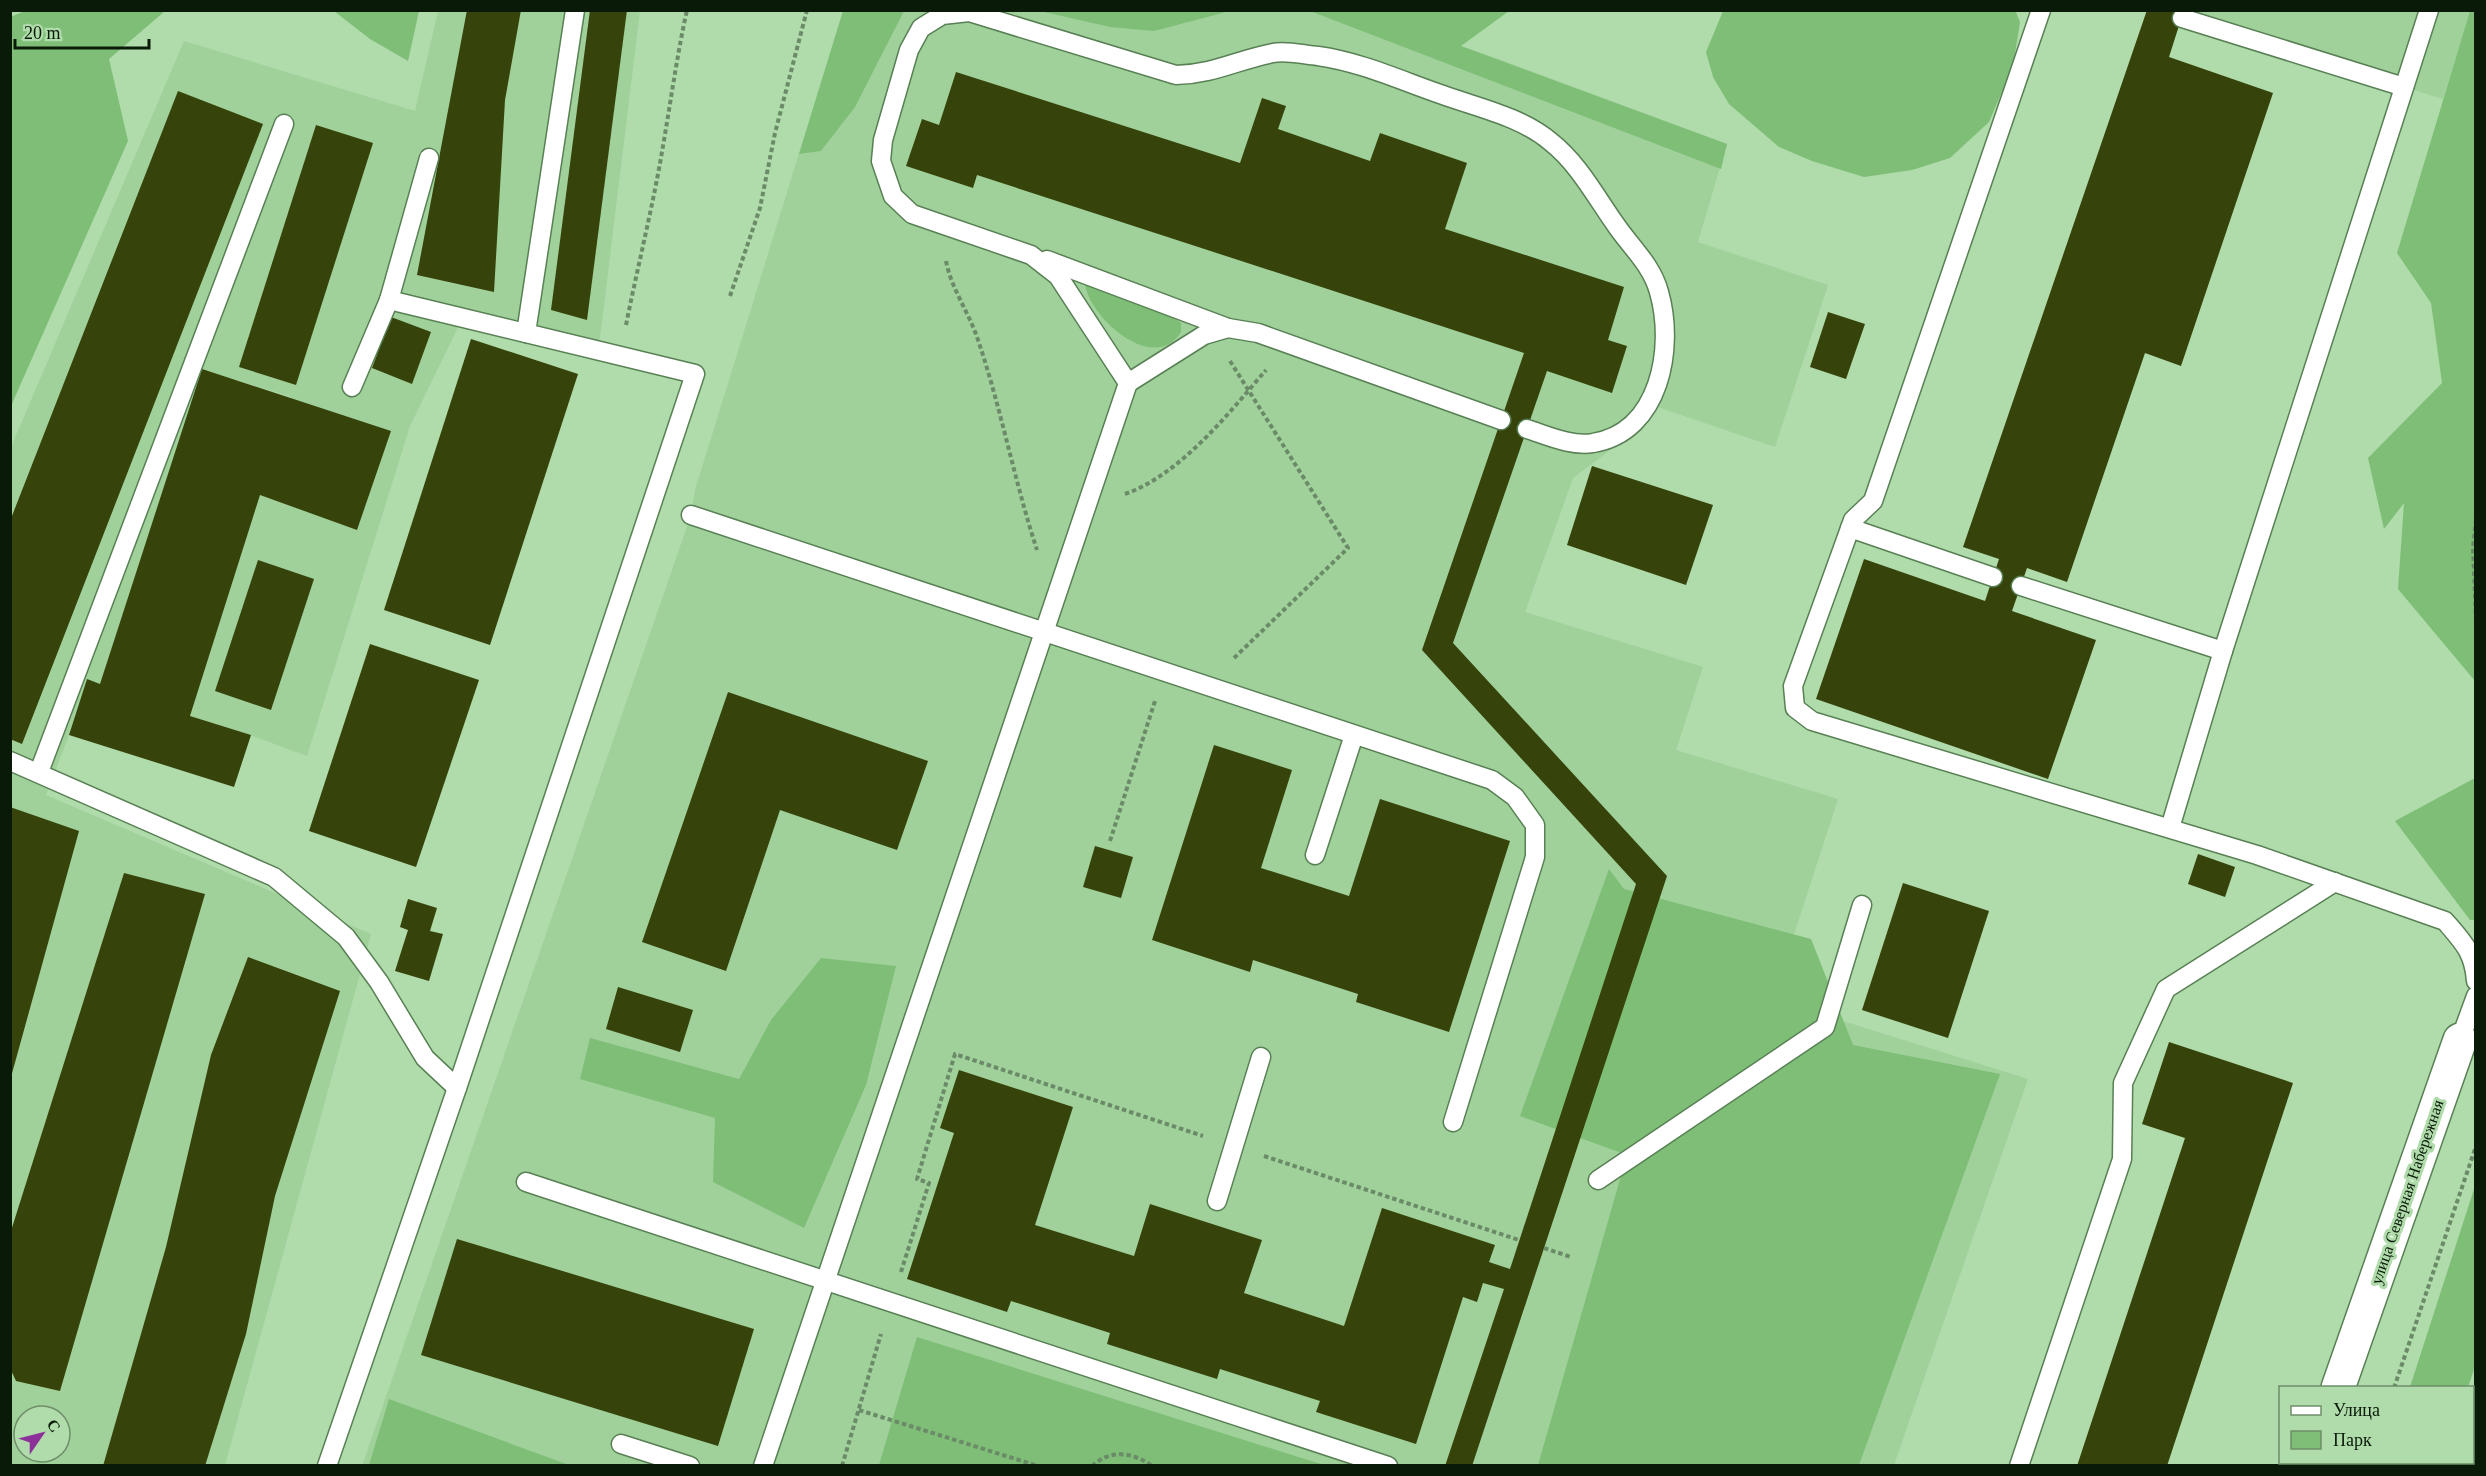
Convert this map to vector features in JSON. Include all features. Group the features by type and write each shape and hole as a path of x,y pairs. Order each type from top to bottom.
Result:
{"street":[{"name":"улица Северная Набережная","path":"2339,1386 2460,1040"}],"lane":[{"path":"526,333 575,10"},
{"path":"2041,10 1873,501 1853,520 1793,686 1795,708 1812,721 2170,828 2445,921 2462,940 2474,962 2475,981"},
{"path":"2170,828 2223,651 2429,10"},
{"path":"1501,420 1258,333 1220,330 1031,255 912,214 893,196 881,161 883,140 909,50 921,28 942,15 969,12 1176,75 1201,75 1275,52 1351,62 1517,121 1551,141 1579,172 1646,263 1659,291 1664,326 1664,362 1649,406 1630,427 1612,438 1590,444 1563,440 1527,429"},
{"path":"2181,18 2404,87"},
{"path":"39,772 284,124"},
{"path":"352,387 389,300 429,158"},
{"path":"1031,255 1058,276 1128,383"},
{"path":"327,1466 695,374 389,300"},
{"path":"763,1466 1128,383 1204,335 1220,330"},
{"path":"691,515 1492,780 1515,797 1535,825 1535,857 1453,1122"},
{"path":"1850,528 1993,577"},
{"path":"2021,586 2223,651"},
{"path":"1314,855 1354,735"},
{"path":"10,761 274,877 346,937 379,982 425,1058 456,1088"},
{"path":"2019,1466 2122,1159 2122,1083 2166,989 2335,882"},
{"path":"1598,1180 1825,1027 1862,905"},
{"name":"улица Северная Набережная","path":"2460,1040 2475,996"},
{"path":"1217,1201 1261,1057"},
{"path":"526,1182 1388,1466"},
{"path":"621,1444 690,1466"}],"path":[{"path":"620,356 647,231 674,69 687,10"},
{"path":"730,296 760,208 775,134 807,10"},
{"path":"938,223 949,278 976,335 1002,417 1023,508 1054,602"},
{"path":"1206,686 1348,548 1248,390 1220,330"},
{"path":"1087,507 1132,491 1178,465 1288,344"},
{"path":"2475,519 2473,548 2475,619"},
{"path":"1110,842 1164,672"},
{"path":"842,1466 929,1183 916,1179 955,1054 1519,1240"},
{"path":"2395,1386 2475,1146"},
{"path":"1544,1248 1571,1257"},
{"path":"859,1410 1038,1466"},
{"path":"1092,1466 1111,1454 1126,1454 1141,1458 1152,1466"}],"shaded area":[{"path":"438,11 640,11 599,346 466,311 410,426 307,756 190,716 291,397 237,380 138,696 87,680 46,795 371,934 225,1465 11,1466 11,447 184,41 415,111"},
{"path":"843,11 1359,11 1493,57 1727,144 1698,242 1828,285 1775,447 1640,401 1626,438 1573,478 1525,612 1703,667 1676,750 1838,799 1773,999 2028,1079 1894,1465 362,1466 691,515 695,490"},
{"path":"2155,11 2471,11 2443,99"}],"green space":[{"path":"2015,10 2020,22 2013,66 1989,122 1950,158 1912,170 1864,177 1812,161 1779,147 1729,104 1713,77 1706,52 1723,11"},
{"path":"25,11 165,11 109,59 128,141 11,406 10,17"},
{"path":"334,11 419,11 408,61 370,39"},
{"path":"843,11 904,11 855,107 821,151 799,154"},
{"path":"1040,11 1230,11 1154,31 1110,27"},
{"path":"1310,11 1509,11 1461,46 1727,144 1721,169"},
{"path":"2470,11 2476,11 2475,681 2398,589 2404,503 2384,529 2368,458 2442,383 2431,303 2397,253"},
{"path":"1085,285 1173,318 1181,323 1181,332 1169,344 1155,348 1140,345 1125,337 1099,313"},
{"path":"2475,778 2475,920 2470,920 2395,821"},
{"path":"1609,869 1624,889 1811,939 1853,1045 2000,1074 1859,1465 1538,1465 1627,1155 1520,1116"},
{"path":"821,958 896,966 866,1085 804,1228 713,1182 715,1118 580,1079 590,1038 739,1079 771,1020"},
{"path":"2475,1186 2475,1367 2468,1386 2410,1386"},
{"path":"917,1337 1324,1465 879,1465"},
{"path":"389,1399 569,1465 369,1465"},
{"path":"2383,1464 2441,1464 2440,1465"}],"building":[{"path":"467,10 521,10 505,100 494,292 417,275"},
{"path":"590,10 627,10 587,320 551,310"},
{"path":"2147,10 2184,10 2169,57 2273,93 2181,366 2145,353 2067,582 2027,568 2012,611 2096,640 2048,779 1816,699 1864,559 1985,601 1999,559 1963,547"},
{"path":"956,72 1240,163 1262,98 1286,106 1278,129 1370,161 1380,133 1467,163 1445,229 1624,287 1608,340 1627,346 1612,393 1547,371 1453,643 1667,876 1472,1466 1445,1466 1504,1289 1483,1283 1477,1302 1463,1297 1416,1444 1316,1412 1320,1401 1220,1369 1217,1379 1107,1344 1110,1333 1011,1301 1007,1312 907,1279 954,1133 940,1128 959,1070 1073,1107 1035,1225 1134,1256 1150,1204 1262,1240 1244,1293 1344,1326 1382,1208 1495,1245 1489,1262 1510,1269 1636,884 1422,650 1524,353 977,175 973,188 906,166 922,119 939,125"},
{"path":"178,91 263,124 22,744 10,739 10,521"},
{"path":"316,125 373,143 296,385 239,367"},
{"path":"1828,312 1865,324 1846,379 1810,367"},
{"path":"391,317 431,332 412,384 372,368"},
{"path":"471,339 578,374 490,645 384,610"},
{"path":"202,369 391,431 357,530 260,495 190,716 251,735 234,787 69,735 87,679 100,684"},
{"path":"1592,466 1713,505 1686,585 1567,545"},
{"path":"258,560 314,579 271,710 215,691"},
{"path":"370,644 479,680 416,867 309,831"},
{"path":"728,692 928,761 897,850 780,810 726,971 642,942"},
{"path":"1214,745 1292,770 1261,868 1349,896 1380,799 1510,841 1449,1032 1356,1002 1358,994 1253,960 1250,972 1152,940"},
{"path":"10,807 79,831 11,1077 10,1077"},
{"path":"1095,846 1133,857 1121,898 1083,887"},
{"path":"2198,854 2235,867 2225,897 2188,884"},
{"path":"124,873 205,894 60,1391 16,1381 10,1368 10,1234"},
{"path":"1903,883 1989,911 1948,1038 1862,1010"},
{"path":"408,899 437,908 430,931 443,934 429,981 395,971 408,930 400,927"},
{"path":"248,957 340,991 275,1196 246,1334 205,1466 103,1466 166,1247 211,1055"},
{"path":"618,987 693,1010 680,1052 606,1029"},
{"path":"2169,1042 2293,1083 2167,1466 2077,1466 2185,1138 2142,1124"},
{"path":"457,1239 754,1329 718,1446 421,1355"}]}
